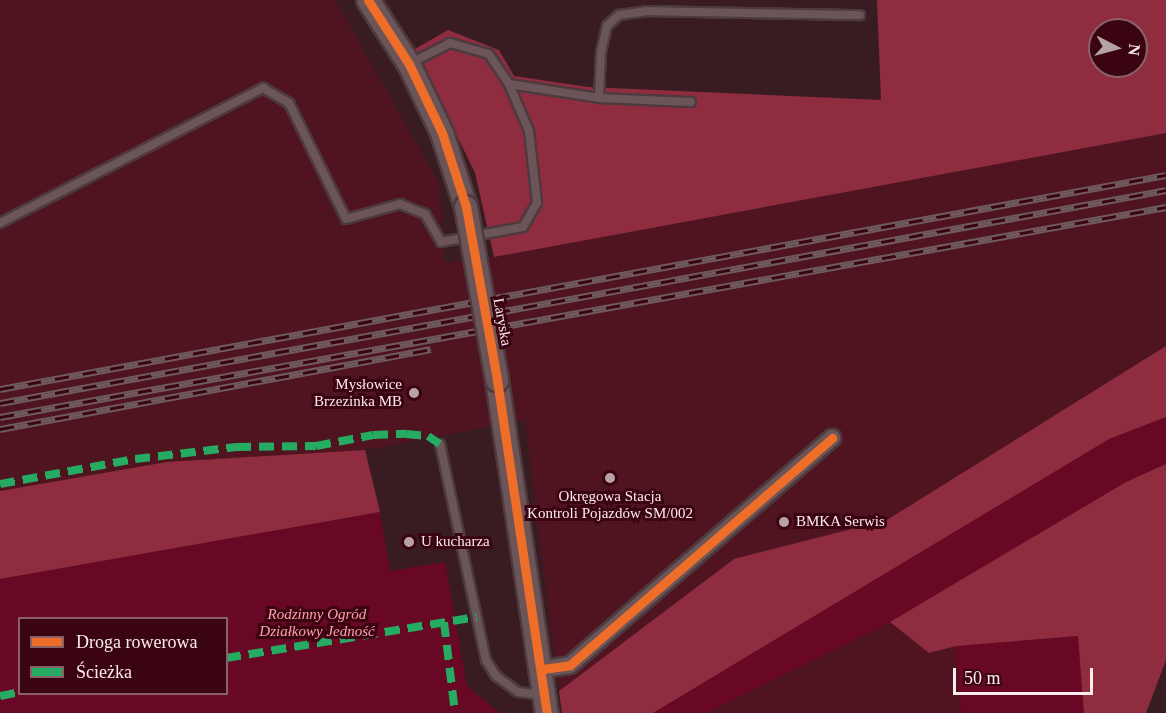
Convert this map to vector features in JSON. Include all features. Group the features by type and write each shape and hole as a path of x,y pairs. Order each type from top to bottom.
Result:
{"street":[{"name":"Laryska","path":"368,0 409,64 442,132 466,207 497,380 547,704"},
{"path":"543,669 570,665 832,438"}],"lane":[{"path":"599,98 601,52 608,26 619,15 646,11 860,15"},
{"path":"0,223 263,88 290,103 346,219 400,204 425,214 441,242 523,227 537,203 529,131 509,84 489,54 450,43 409,64"},
{"path":"509,84 599,98 691,102"},
{"path":"440,444 486,660 496,676 518,692 547,704"}],"shaded area":[{"path":"0,0 335,0 439,183 444,262 494,257 1166,133 1166,346 887,520 734,559 559,691 525,420 365,450 168,462 0,491"},
{"path":"877,0 1166,0 1166,133 494,257 475,173 415,49 448,30 499,50 514,76 588,87 881,100"},
{"path":"1166,346 1166,417 1109,439 653,713 562,713 559,691 734,559 887,520"},
{"path":"365,450 380,512 0,579 0,491 167,462"},
{"path":"1166,464 1166,660 1146,713 1084,713 1078,636 956,646 929,653 890,622 1126,482"},
{"path":"890,622 929,653 955,646 961,713 707,713"}],"green space":[{"path":"1166,417 1166,464 1126,482 890,622 707,713 653,713 1109,439"},
{"name":"Rodzinny Ogród Działkowy Jedność","path":"380,512 390,571 445,562 467,686 500,713 0,713 0,579"},
{"path":"1079,636 1084,713 961,713 955,646"}],"railway":[{"path":"0,389 1166,175"},
{"path":"0,403 1166,190"},
{"path":"0,417 1166,207"},
{"path":"0,429 431,349"}],"marked path":[{"path":"0,484 135,459 236,447 316,446 373,435 406,434 428,436 440,444"},
{"path":"228,658 477,617"},
{"path":"444,622 455,713"},
{"path":"0,696 18,692"}],"cycle path":[{"path":"368,0 409,64 442,133 466,207 497,380 547,713"},
{"path":"543,669 570,665 832,438"}],"place":[{"name":"Mysłowice Brzezinka MB","path":"414,393"},
{"name":"Okręgowa Stacja Kontroli Pojazdów SM/002","path":"610,478"},
{"name":"BMKA Serwis","path":"784,522"},
{"name":"U kucharza","path":"409,542"}]}
